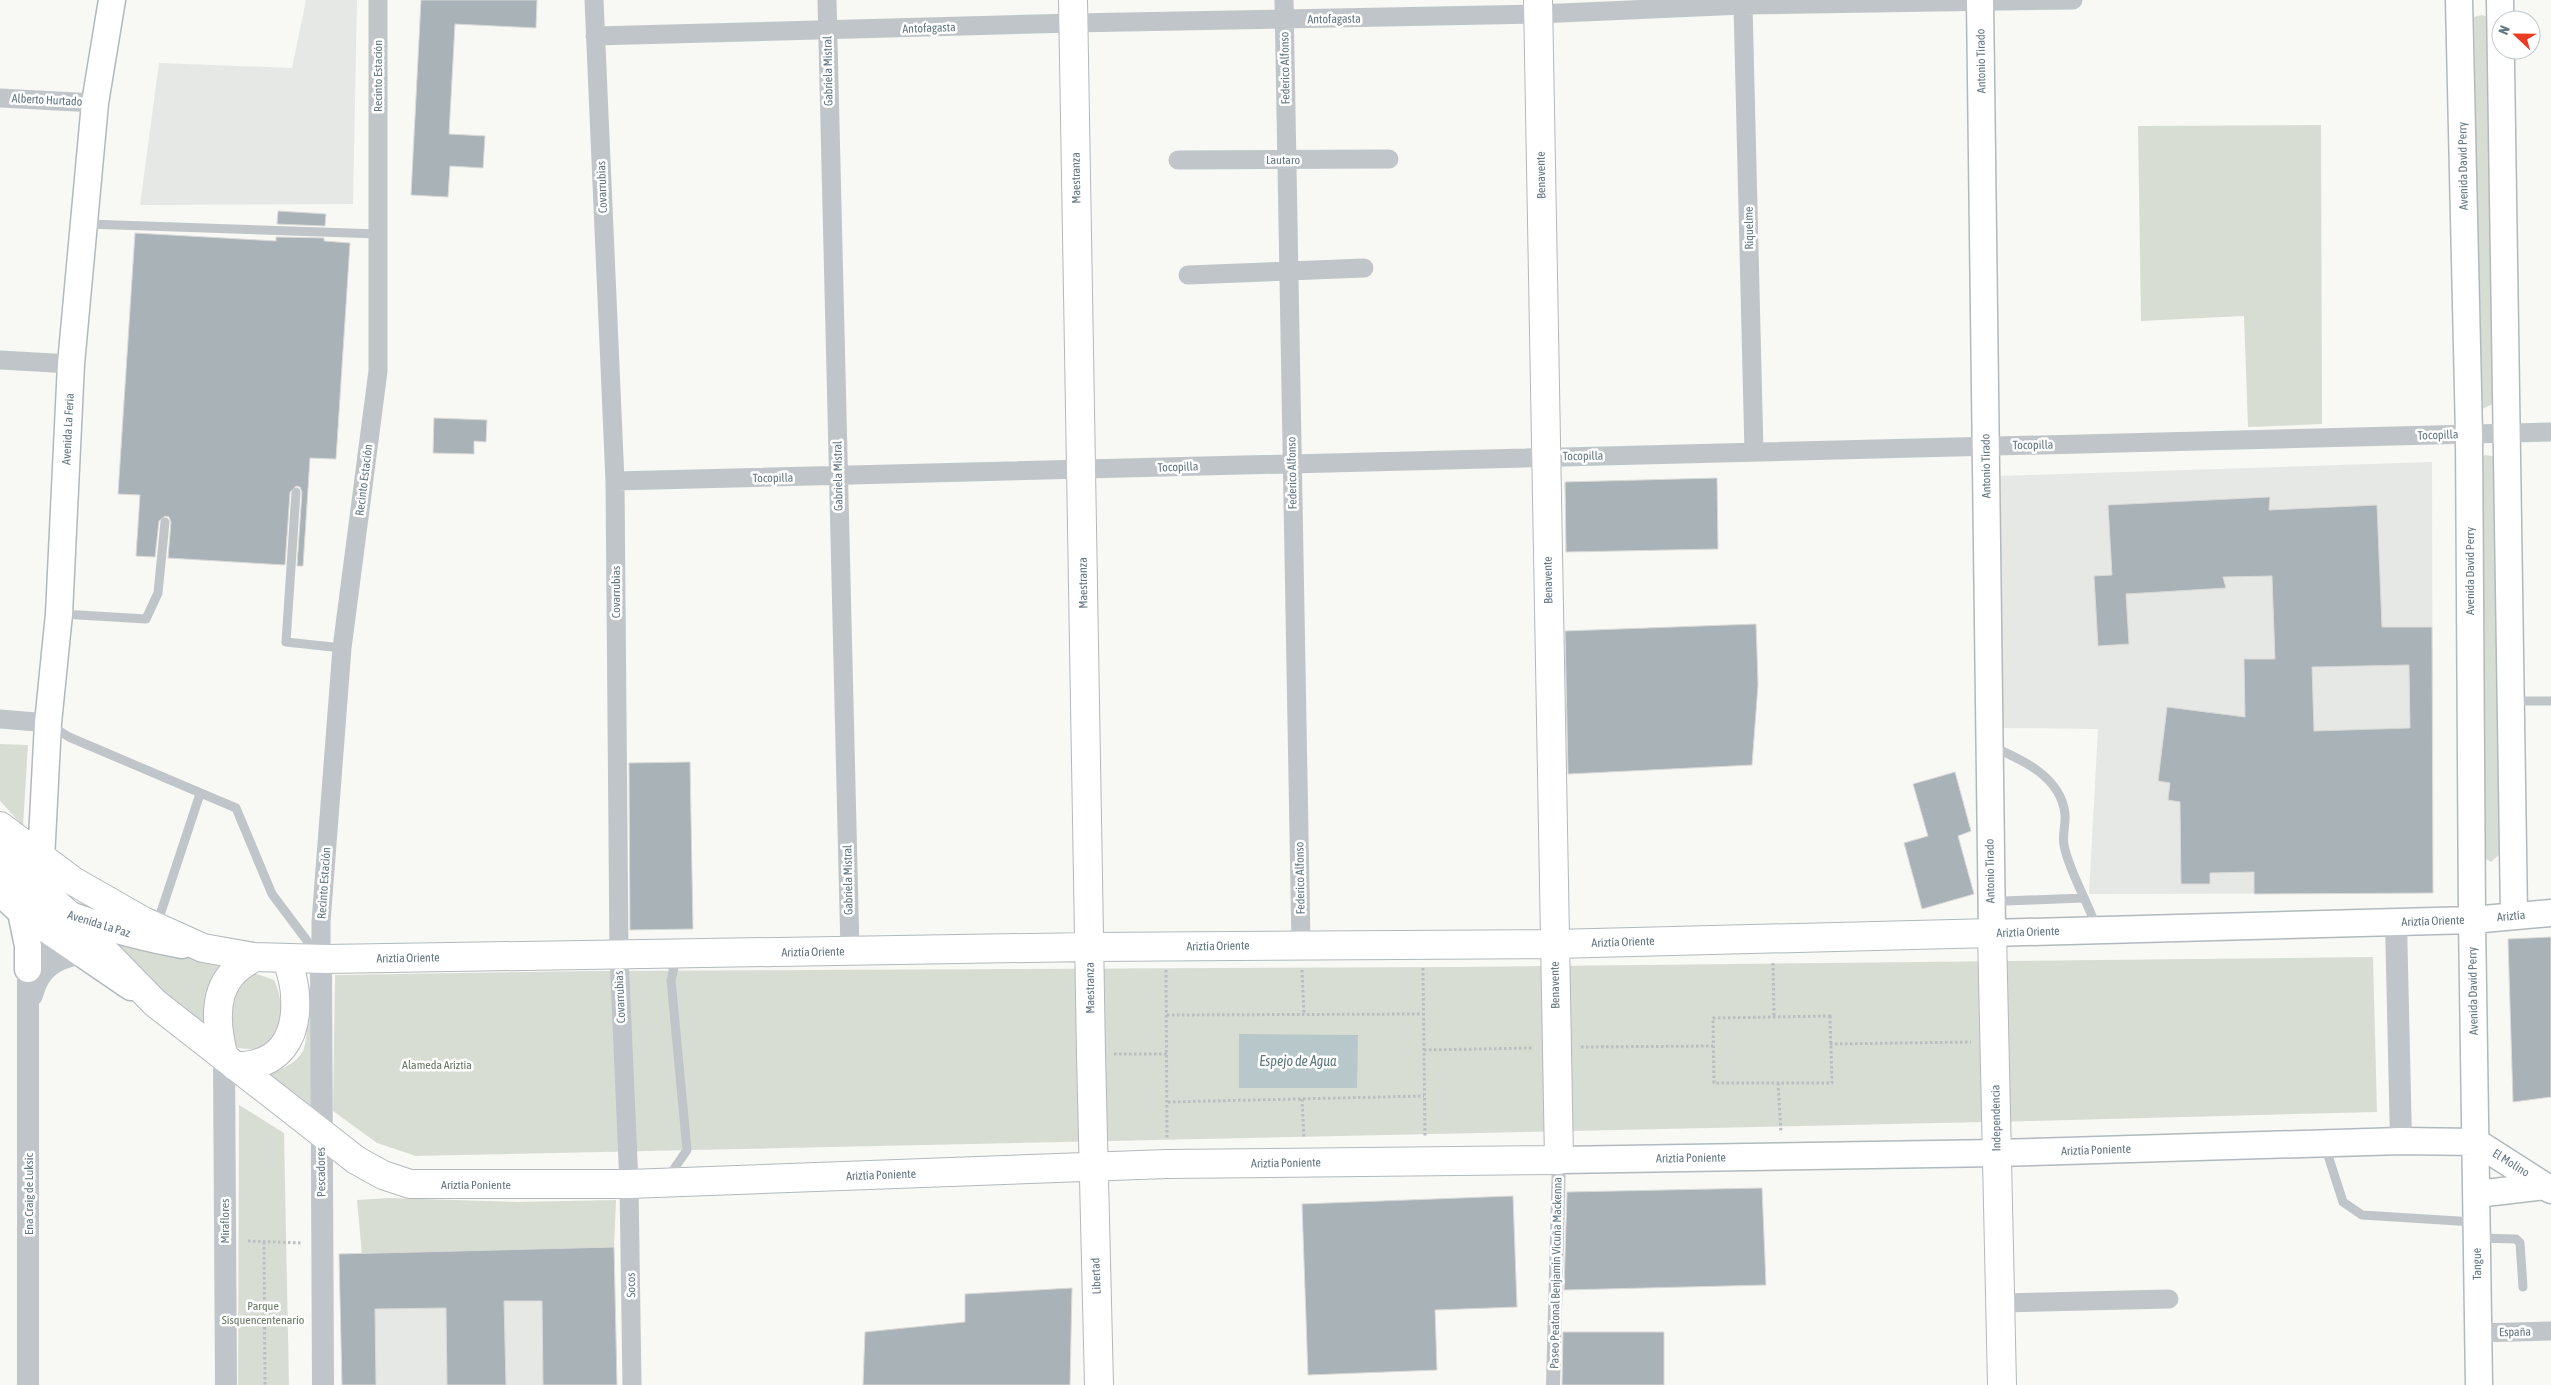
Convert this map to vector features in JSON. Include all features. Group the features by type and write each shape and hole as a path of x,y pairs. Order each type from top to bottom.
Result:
{"main road":[{"name":"Avenida La Feria","path":"41,859 48,723 59,614 71,364 95,103 112,0"},
{"name":"Avenida David Perry","path":"2459,0 2470,434 2472,920 2476,1142"},
{"path":"2500,0 2514,915"},
{"name":"Antonio Tirado","path":"1980,1 1991,926"},
{"name":"Benavente","path":"1538,7 1559,1160"},
{"name":"Maestranza","path":"1073,12 1093,1167"},
{"name":"Ariztía Oriente","path":"0,826 41,859 106,901 156,927 203,948 254,957 321,959 1301,945 1555,944 1772,938 1991,926 2096,930 2472,920"},
{"name":"Ariztía Poniente","path":"0,853 59,918 155,1003 370,1168 410,1184 629,1184 1167,1164 1997,1153 2401,1141 2476,1142"},
{"path":"41,859 43,878 59,918"},
{"name":"Avenida La Paz","path":"0,884 59,918 81,954 155,1003"},
{"name":"Avenida La Paz","path":"0,892 21,912 203,948"},
{"path":"21,912 28,946 28,969"},
{"name":"Ariztía","path":"2472,920 2551,913"},
{"name":"Independencia","path":"1991,926 2002,1385"},
{"path":"254,957 232,974 221,994 218,1010 219,1037 229,1061 259,1064 270,1059 289,1040 294,1027 296,994 287,958"},
{"name":"El Molino","path":"2476,1142 2548,1188"},
{"name":"Tangue","path":"2476,1142 2479,1385"},
{"name":"Libertad","path":"1093,1167 1099,1385"},
{"name":"El Molino","path":"2477,1194 2548,1188"}],"street":[{"name":"Recinto Estación","path":"321,959 321,922 342,648 378,371 378,0"},
{"name":"Covarrubias","path":"594,0 615,481 618,955 629,1184"},
{"name":"Gabriela Mistral","path":"827,0 850,951"},
{"name":"Federico Alfonso","path":"1284,0 1301,945"},
{"name":"Antofagasta","path":"595,36 827,31 1073,12 1284,20 1538,7 2073,0"},
{"name":"Riquelme","path":"1743,5 1754,452"},
{"name":"Alberto Hurtado","path":"0,98 95,103"},
{"name":"Lautaro","path":"1178,160 1389,159"},
{"path":"1188,275 1364,268"},
{"path":"0,360 71,364"},
{"name":"Tocopilla","path":"615,481 838,477 1292,462 2551,432"},
{"path":"0,719 48,723"},
{"path":"28,969 59,918"},
{"path":"2396,922 2401,1141"},
{"name":"Ena Craig de Luksic","path":"29,1003 35,982 47,965 66,956 81,954"},
{"name":"Pescadores","path":"321,959 323,1385"},
{"name":"Ena Craig de Luksic","path":"28,969 28,1385"},
{"name":"Miraflores","path":"226,1385 229,1061"},
{"name":"Paseo Peatonal Benjamín Vicuña Mackenna","path":"1553,1385 1559,1160"},
{"name":"Socos","path":"629,1184 632,1385"},
{"path":"2000,1303 2169,1299"},
{"name":"España","path":"2478,1333 2551,1331"}],"lane":[{"path":"84,224 379,234"},
{"path":"296,492 286,642 342,648"},
{"path":"59,614 146,619 158,593 164,522"},
{"path":"2511,701 2551,701"},
{"path":"48,723 69,736 236,808 272,894 321,959"},
{"path":"1989,745 2025,761 2042,773 2058,793 2065,813 2064,845 2096,930"},
{"path":"156,927 200,794"},
{"path":"1991,926 2004,901 2084,898"},
{"path":"657,954 674,968 671,980 687,1150 664,1183"},
{"path":"2324,1143 2343,1202 2362,1215 2477,1230 2516,1238 2520,1244 2523,1287"}],"path":[{"path":"1772,938 1774,1017"},
{"path":"1301,945 1304,1015"},
{"path":"1424,945 1423,1014 1426,1161"},
{"path":"1165,947 1168,1054 1167,1164"},
{"path":"1167,1015 1423,1014"},
{"path":"1830,1016 1832,1083 1714,1084 1713,1018 1774,1017 1830,1016"},
{"path":"1830,1044 1994,1041"},
{"path":"1424,1050 1713,1046"},
{"path":"1091,1054 1168,1054"},
{"path":"1778,1083 1782,1156"},
{"path":"1168,1102 1424,1096"},
{"path":"1302,1099 1305,1162"},
{"path":"265,1385 264,1242 322,1244"}],"shaded area":[{"path":"306,0 357,0 353,204 140,205 159,63 292,68"},
{"path":"2432,462 2433,893 2089,894 2098,729 1998,728 1999,476"},
{"path":"614,1247 617,1385 342,1385 339,1254"}],"green space":[{"path":"2482,15 2488,17 2495,403 2480,410 2474,17"},
{"path":"2321,125 2322,424 2248,427 2244,316 2141,321 2138,126"},
{"path":"2485,455 2492,456 2498,460 2501,853 2491,862 2481,856 2481,459"},
{"path":"0,744 28,745 23,826 0,801"},
{"path":"103,940 230,964 211,1035"},
{"name":"Alameda Ariztia","path":"2373,957 2377,1112 416,1156 377,1143 333,1111 335,975 590,971 1455,967"},
{"path":"254,973 274,980 281,1002 280,1027 277,1034 273,1041 260,1050 238,1048 226,1034 229,986"},
{"path":"315,987 317,1111 267,1075 292,1063 303,1051 307,1029 306,988"},
{"name":"Parque Sisquencentenario","path":"239,1105 284,1133 289,1385 238,1385"},
{"path":"389,1198 519,1202 616,1200 614,1247 362,1254 357,1200"}],"water":[{"name":"Espejo de Agua","path":"1239,1034 1358,1035 1357,1088 1239,1088"}],"building":[{"path":"421,0 537,0 536,28 455,24 449,134 485,136 483,168 450,166 448,197 411,195"},
{"path":"278,211 326,214 325,226 277,224"},
{"path":"135,233 276,241 276,237 324,238 324,241 350,243 336,459 310,458 303,566 297,566 302,492 300,487 296,486 290,492 285,565 168,558 171,522 169,517 165,516 159,521 155,557 136,556 140,495 118,494"},
{"path":"434,418 487,420 486,442 474,441 474,454 433,453"},
{"path":"1717,478 1718,549 1566,552 1565,482"},
{"path":"2270,497 2269,510 2377,505 2382,627 2432,627 2433,893 2254,894 2254,872 2210,873 2210,884 2181,884 2180,802 2168,800 2170,783 2158,781 2167,707 2245,717 2244,659 2275,659 2272,576 2223,577 2226,588 2126,594 2129,644 2098,646 2094,576 2112,575 2108,505","holes":["2409,665 2410,728 2314,731 2312,667"]},
{"path":"1756,624 1758,685 1752,765 1568,774 1565,631"},
{"path":"690,762 693,929 630,930 629,763"},
{"path":"1955,772 1971,831 1958,836 1974,894 1922,909 1904,843 1928,836 1913,784"},
{"path":"2551,937 2551,1097 2513,1102 2508,939"},
{"path":"1762,1188 1766,1285 1564,1290 1567,1192"},
{"path":"1513,1196 1517,1307 1435,1310 1437,1370 1308,1375 1302,1204"},
{"path":"614,1247 617,1385 543,1385 542,1301 504,1301 506,1385 447,1385 446,1308 375,1309 376,1385 342,1385 339,1254"},
{"path":"1072,1288 1070,1385 863,1385 865,1332 965,1322 965,1294"},
{"path":"1563,1332 1664,1332 1664,1385 1562,1385"}]}
